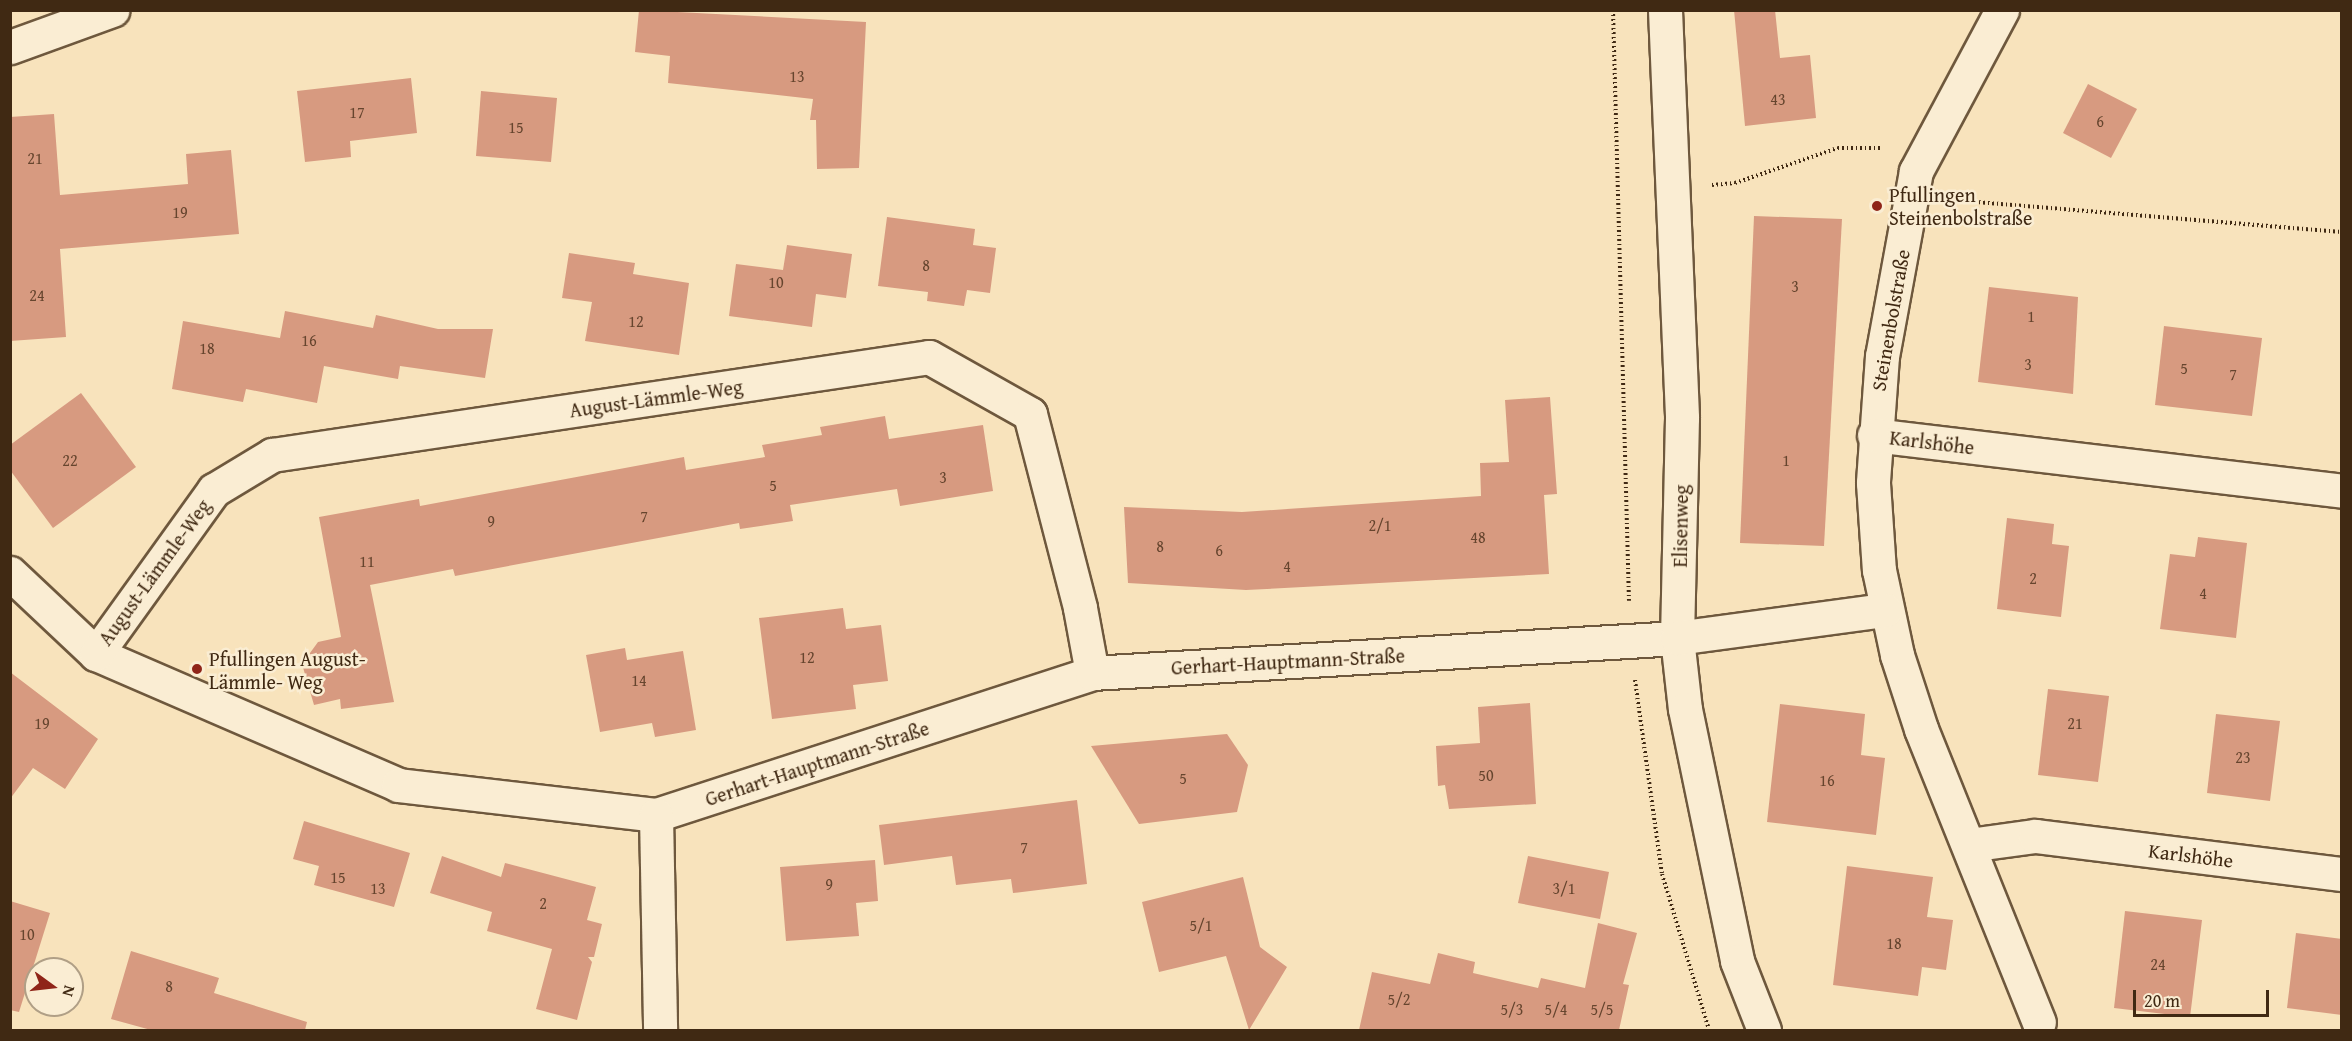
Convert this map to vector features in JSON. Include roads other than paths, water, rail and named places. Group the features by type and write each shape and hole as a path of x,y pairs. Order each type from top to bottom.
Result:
{"street":[{"path":"10,46 112,10"},
{"name":"Elisenweg","path":"1665,10 1682,418 1677,639 1685,709 1737,961 1764,1030"},
{"name":"Steinenbolstraße","path":"1874,435 1882,356 1916,171 2002,10"},
{"name":"August-Lämmle-Weg","path":"96,654 213,490 272,455 929,357 1030,414 1092,673"},
{"name":"Karlshöhe","path":"2039,1022 1921,729 1885,610 1875,529 1874,435 2342,492"},
{"name":"Gerhart-Hauptmann-Straße","path":"10,573 96,654 398,785 656,815 1092,673 1677,639"},
{"path":"1677,639 1885,610"},
{"path":"656,815 660,1030"},
{"name":"Karlshöhe","path":"1969,845 2035,836 2342,874"}],"place":[{"name":"Pfullingen Steinenbolstraße","path":"1877,206"},
{"name":"Pfullingen August- Lämmle- Weg","path":"197,669"}]}
